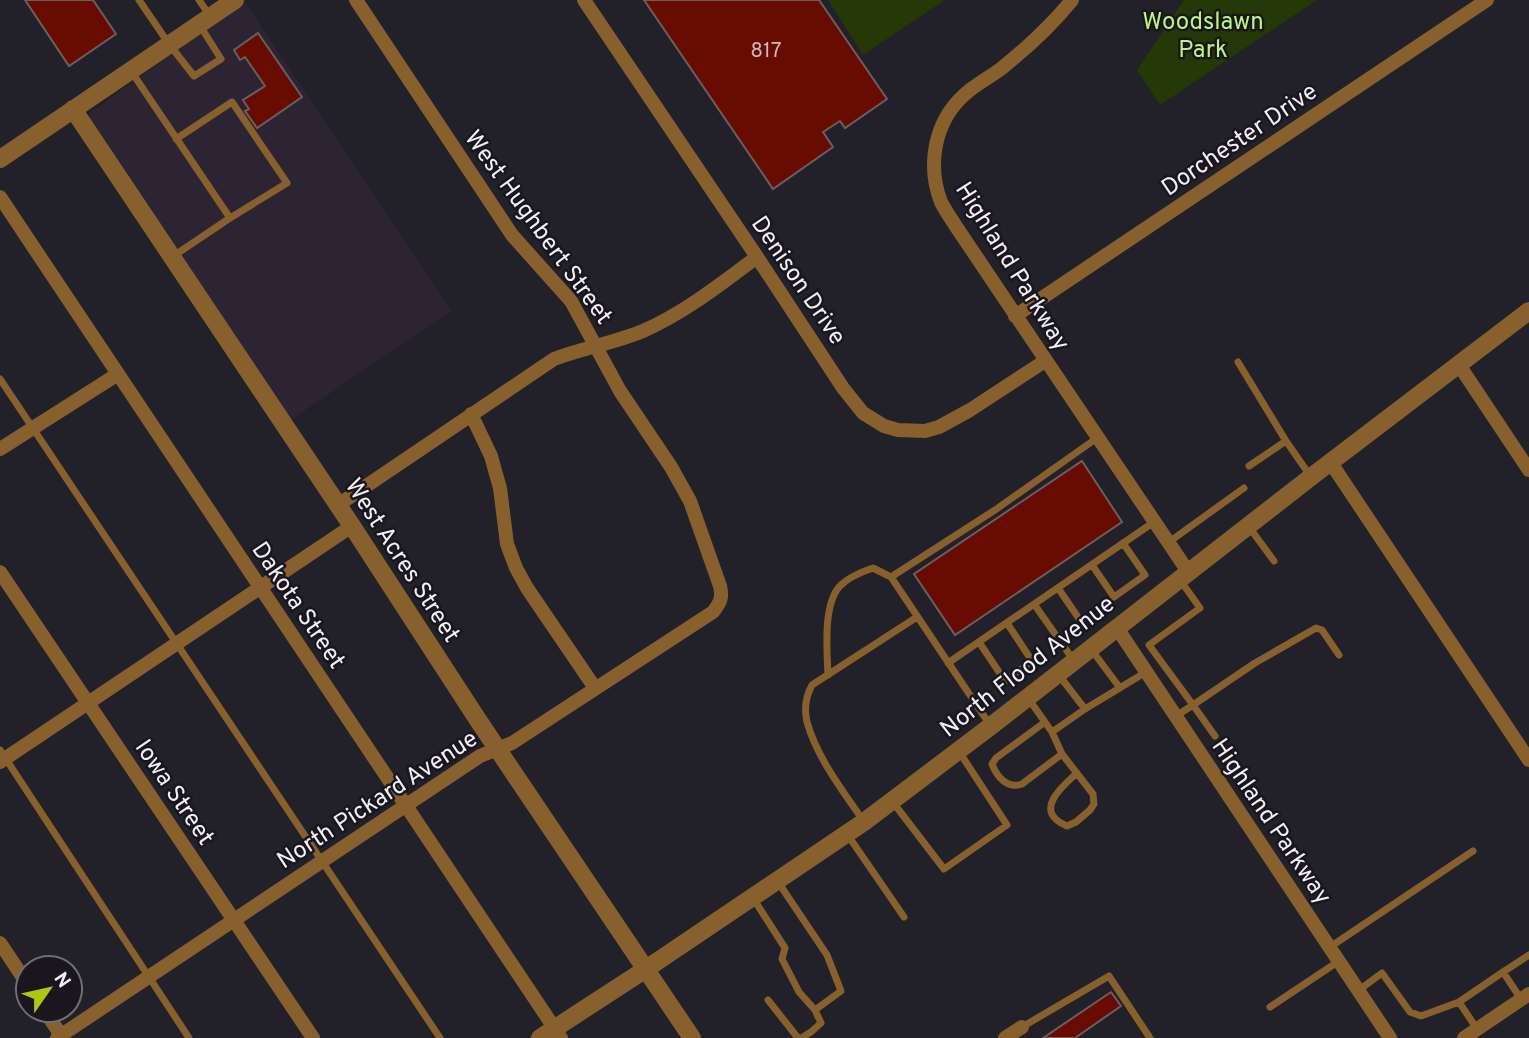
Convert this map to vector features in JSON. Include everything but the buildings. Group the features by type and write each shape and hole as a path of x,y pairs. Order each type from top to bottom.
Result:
{"street":[{"path":"1,157 235,0"},
{"name":"West Hughbert Street","path":"356,0 512,235 571,301 620,391 671,467 690,501 720,586 721,601"},
{"name":"Denison Drive","path":"584,0 863,413 884,426 911,432 925,431 939,427 970,410 1045,361"},
{"name":"Highland Parkway","path":"1072,0 1033,42 955,104 942,126 935,149 934,176 942,202 955,225 1169,542 1184,576"},
{"name":"Dorchester Drive","path":"1015,316 1487,0"},
{"name":"West Acres Street","path":"73,109 692,1038"},
{"name":"Dakota Street","path":"0,197 407,804 552,1035"},
{"path":"338,505 554,359 620,340 661,322 757,257"},
{"name":"North Flood Avenue","path":"552,1035 864,821 1529,312"},
{"path":"1459,365 1529,470"},
{"path":"0,449 118,374"},
{"path":"471,414 491,456 500,488 507,544 516,568 595,688"},
{"path":"1331,463 1529,760"},
{"path":"2,757 352,526"},
{"name":"Iowa Street","path":"0,572 313,1038"},
{"name":"North Pickard Avenue","path":"60,1037 480,756 512,743 713,612 721,601"},
{"name":"Highland Parkway","path":"1116,628 1390,1038"},
{"path":"0,943 14,964"},
{"path":"1464,1038 1525,997"},
{"path":"1005,1038 1022,1027"}],"lane":[{"path":"139,0 194,76 221,59 204,20 199,0"},
{"path":"131,70 230,218"},
{"path":"172,257 287,183 232,102 176,139"},
{"path":"1238,362 1311,477"},
{"path":"0,379 440,1038"},
{"path":"891,578 995,510 1097,438"},
{"path":"1249,466 1286,441"},
{"path":"1169,542 1244,488"},
{"path":"948,663 1155,522"},
{"path":"1249,527 1274,561"},
{"path":"1092,565 1114,597 1145,575 1123,543"},
{"path":"828,675 830,606 839,587 858,573 873,568 891,578 991,726"},
{"path":"1184,576 1200,608 1149,645 1215,736"},
{"path":"1058,588 1082,623"},
{"path":"1034,604 1074,661"},
{"path":"864,821 829,770 806,720 806,697 812,685 917,617"},
{"path":"979,642 1005,681 1032,661 1007,623"},
{"path":"1175,717 1255,663 1316,628 1322,630 1339,654"},
{"path":"1091,648 1120,688"},
{"path":"1052,732 1146,672"},
{"path":"1058,674 1086,709"},
{"path":"1027,698 1052,732 1062,754 1077,773 1093,794 1094,804 1090,810 1067,826 1060,824 1052,814 1051,803 1057,790 1077,773"},
{"path":"1045,722 996,758 992,764 995,771 1005,783 1014,786 1022,784 1062,754"},
{"path":"891,801 944,869 1007,825 958,750"},
{"path":"2,757 190,1038"},
{"path":"846,833 904,917"},
{"path":"1329,947 1473,851"},
{"path":"777,881 827,955 841,991 815,1010"},
{"path":"753,897 785,948 782,959 793,981 815,1010 821,1023 799,1038 768,1000"},
{"path":"1358,990 1382,973 1409,1012 1421,1016 1459,1002 1529,955"},
{"path":"1270,1007 1339,961"},
{"path":"1503,972 1525,997"},
{"path":"1022,1027 1110,976 1150,1038"},
{"path":"1459,1002 1478,1029"}],"shaded area":[{"path":"244,1 452,311 289,421 89,117 90,113"}],"green space":[{"path":"828,0 945,0 863,55"},
{"name":"Woodslawn Park","path":"1184,0 1317,0 1160,105 1137,70"}]}
